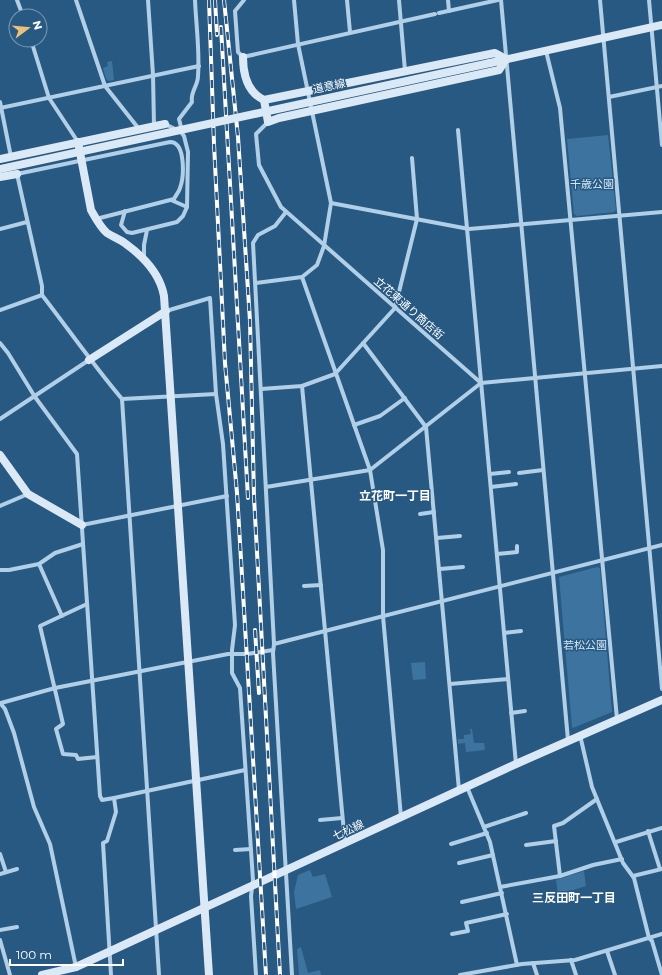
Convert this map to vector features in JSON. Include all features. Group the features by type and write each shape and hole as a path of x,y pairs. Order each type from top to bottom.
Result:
{"street":[{"path":"76,0 105,86 140,129 144,147"},
{"path":"148,0 153,75 154,126"},
{"path":"125,211 121,222 124,230 132,233 177,222 183,216 186,207 188,152 179,119 192,102 191,96 198,82 199,66 195,0"},
{"path":"244,0 235,11 238,52 243,57 243,68 246,82 250,86 253,94 264,100 495,53 506,59"},
{"path":"256,283 302,277 317,265 324,246 331,203 298,44 294,0"},
{"path":"347,0 350,32"},
{"path":"399,0 405,71"},
{"path":"448,0 449,11"},
{"path":"243,57 498,0"},
{"path":"501,0 568,740"},
{"path":"600,0 662,689"},
{"path":"649,0 662,145"},
{"name":"道意線","path":"0,169 662,25"},
{"path":"33,48 49,98 78,142 91,210 106,232 126,243 144,258 157,275 164,293 209,975"},
{"path":"546,51 560,108 617,719"},
{"path":"264,100 268,122 311,111 499,70 506,59"},
{"path":"1,108 199,66"},
{"path":"609,96 662,86"},
{"path":"0,102 11,157"},
{"name":"立花東通り商店街","path":"268,122 256,134 259,165 281,207 481,383"},
{"path":"0,159 165,124 176,129 184,136"},
{"path":"458,130 469,229 481,383 516,764"},
{"path":"0,177 173,142 180,146 182,162 181,186 179,191 171,200 96,219"},
{"path":"261,389 302,386 335,374 395,308 417,219 412,158"},
{"path":"18,174 27,222 42,286 42,295 86,352 89,360 122,399 131,514 159,975"},
{"path":"171,200 186,207"},
{"path":"331,203 469,229 662,212"},
{"path":"286,212 274,226 263,231 254,239 274,644 273,650 292,975"},
{"path":"0,229 27,222"},
{"path":"144,258 144,245 147,230"},
{"path":"302,277 370,470 383,550 383,616 401,817"},
{"path":"0,310 42,295"},
{"path":"0,419 166,311 210,298 216,394 223,444 227,496 235,626 232,654 232,673 240,688 251,849 253,886 251,896 256,975"},
{"path":"0,343 8,353 35,397 77,454 97,757 100,796 102,800 245,770"},
{"path":"363,343 426,427 450,684 463,788 487,833 507,914 517,965"},
{"path":"266,487 370,470 481,383 662,366"},
{"path":"302,386 312,479 345,843"},
{"path":"122,399 216,394"},
{"path":"354,425 380,416 405,398"},
{"path":"0,455 28,494 82,525 227,496"},
{"path":"519,473 543,470"},
{"path":"490,474 509,472"},
{"path":"491,487 516,484"},
{"path":"0,506 28,494"},
{"path":"420,514 434,512"},
{"path":"437,538 460,536"},
{"path":"0,570 9,570 39,564 55,553 84,544"},
{"path":"274,644 662,544"},
{"path":"497,554 517,552 516,546"},
{"path":"39,564 62,616"},
{"path":"440,570 463,567"},
{"path":"304,586 321,585"},
{"path":"87,604 40,626 63,724 56,729 63,754 73,754 76,755 78,759 97,757"},
{"path":"504,633 521,631"},
{"path":"76,967 50,844 34,807 14,733 5,709 0,703 55,688 232,654 273,650"},
{"path":"450,684 508,679"},
{"name":"七松線","path":"42,975 60,973 109,952 124,949 156,931 463,788 568,740 662,700"},
{"path":"511,713 525,712"},
{"path":"580,735 597,799 622,859 633,876 649,938 662,975"},
{"path":"111,975 103,843 106,841 116,812 114,798"},
{"path":"560,876 554,826 564,823 597,799"},
{"path":"484,827 526,813"},
{"path":"320,820 342,818"},
{"path":"616,842 648,831 662,828"},
{"path":"633,876 661,869 648,831"},
{"path":"451,844 487,833"},
{"path":"526,845 556,841"},
{"path":"235,850 251,849"},
{"path":"0,854 6,872"},
{"path":"459,863 493,855"},
{"path":"500,887 560,876 593,865 622,859"},
{"path":"0,874 16,869"},
{"path":"462,902 502,893"},
{"path":"452,934 468,931 466,923 507,914"},
{"path":"0,930 17,927"},
{"path":"460,975 517,965 571,960 607,951 662,934"},
{"path":"0,940 10,975"},
{"path":"607,951 615,975"},
{"path":"571,960 576,975"},
{"path":"533,963 538,975"}],"green space":[{"path":"112,61 114,80 109,81 106,79 103,68 108,66 107,62"},
{"name":"千歳公園","path":"608,135 616,210 614,212 577,216 574,214 567,139"},
{"name":"若松公園","path":"597,567 600,568 612,712 573,728 559,577"},
{"path":"425,662 426,679 413,680 411,663"},
{"path":"470,729 472,729 474,743 484,743 485,750 466,752 465,743 458,744 458,739 464,739 464,735 471,734"},
{"path":"310,870 313,877 325,874 332,897 296,909 294,892 298,875"},
{"path":"584,871 586,886 558,895 556,880"},
{"path":"301,947 308,973 320,970 321,975 299,975 297,949"}],"railway":[{"path":"209,0 214,144 225,363 237,493 266,975"},
{"path":"215,0 217,35"},
{"path":"224,0 238,137 250,321 254,497 280,975"},
{"path":"221,27 248,498"},
{"path":"255,630 259,693"}],"district":[{"name":"立花町一丁目","path":"395,496"},
{"name":"三反田町一丁目","path":"574,898"}]}
